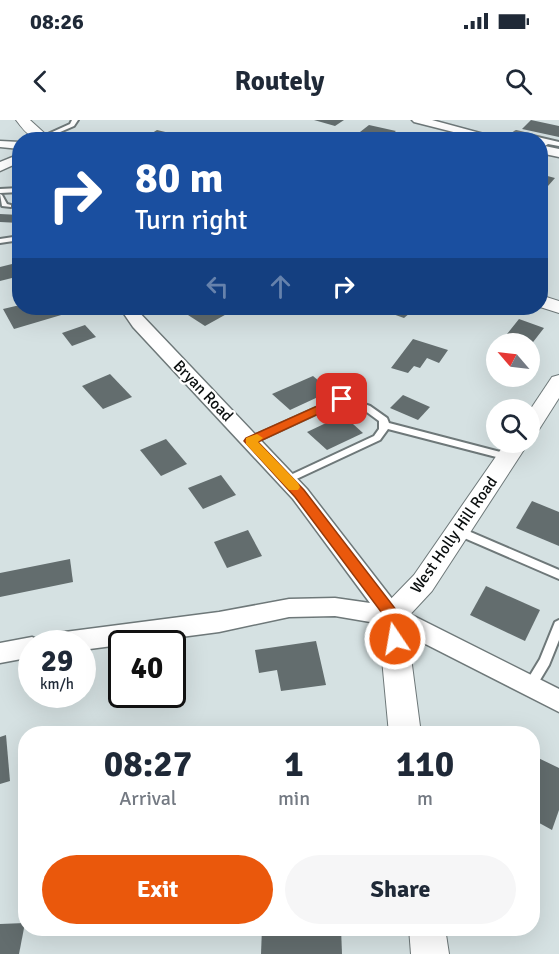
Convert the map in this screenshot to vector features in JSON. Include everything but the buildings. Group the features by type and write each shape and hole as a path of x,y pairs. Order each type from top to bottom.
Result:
{"street":[{"path":"23,120 34,132"},
{"path":"418,120 468,132"},
{"name":"Bryan Road","path":"132,315 287,480 392,616"},
{"path":"540,411 559,382"},
{"name":"West Holly Hill Road","path":"392,616 423,584 511,453"},
{"path":"96,638 219,622 289,608 335,607 392,616 559,701"},
{"path":"392,616 404,726"},
{"path":"0,653 18,650"},
{"path":"428,936 430,954"}],"lane":[{"path":"58,132 72,125 75,120"},
{"path":"0,196 4,205 9,206"},
{"path":"250,441 342,399 367,408 384,420 384,429 376,438 287,480"},
{"path":"384,425 486,445"},
{"path":"459,531 559,575"},
{"path":"530,686 555,646 559,625"}],"slow traffic":[{"path":"257,438 250,441 293,487"}],"route":[{"path":"342,399 250,441 300,494 392,616 395,639"}]}
